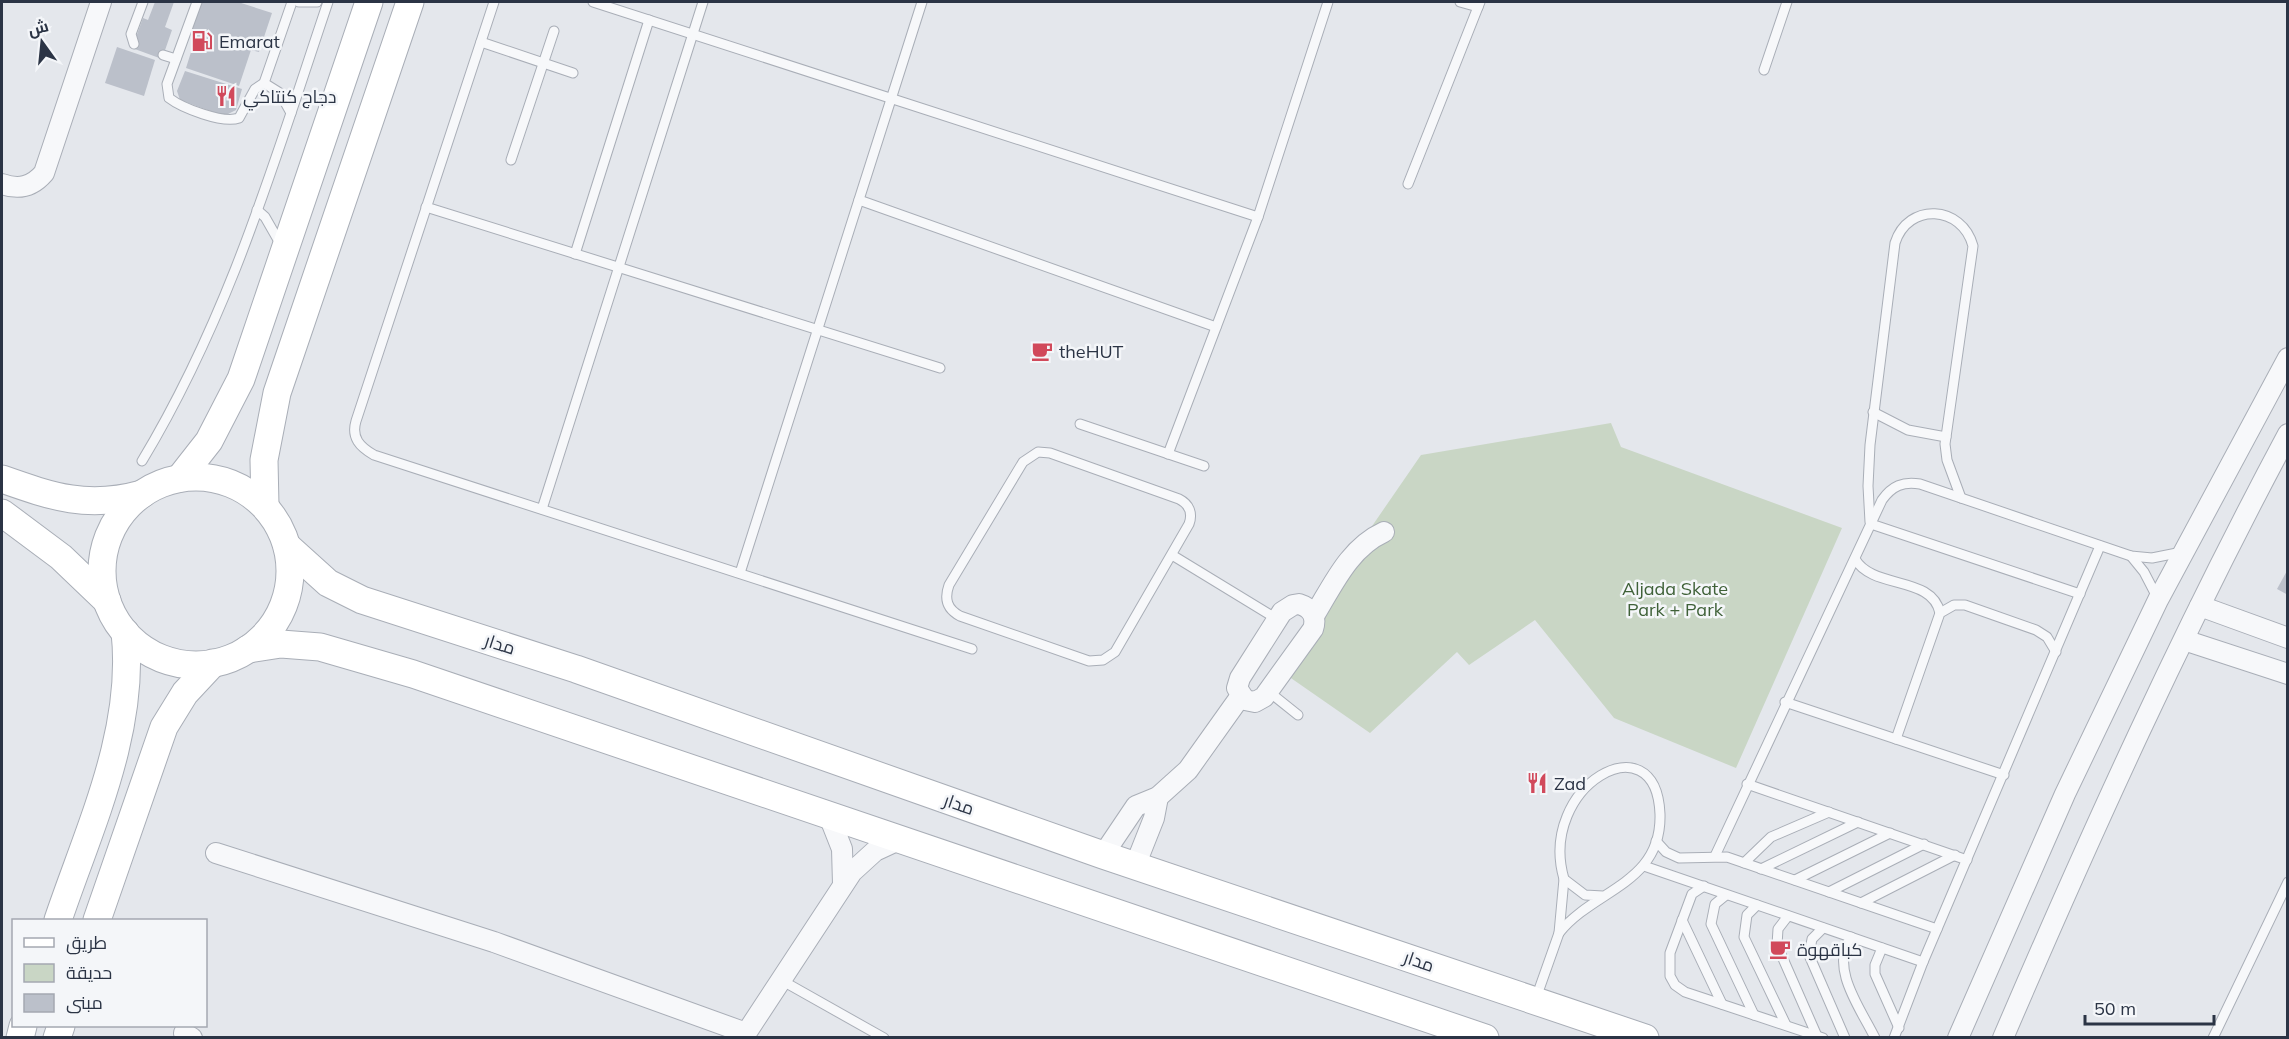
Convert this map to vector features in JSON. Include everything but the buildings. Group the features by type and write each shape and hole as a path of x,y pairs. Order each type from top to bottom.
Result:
{"street":[{"path":"2,184 24,187 44,173 101,2"},
{"path":"180,478 209,441 232,400 369,2"},
{"path":"265,506 264,460 277,393 410,2"},
{"path":"1958,1038 2065,794 2158,600 2288,358"},
{"path":"2003,1038 2097,819 2200,606 2288,434"},
{"path":"107,601 102,571 107,542 120,515 142,494 160,484 180,478 211,478 226,482 240,488 265,506 274,518 287,546 290,575 284,604 270,629 248,649"},
{"path":"2,479 75,501 109,501 142,494"},
{"path":"2,513 77,570 107,601 125,632 146,650 165,659 185,664 213,663 248,649 300,644 340,651 830,816 903,838 1485,1038"},
{"path":"1240,697 1255,702 1268,692 1313,629 1314,616 1352,555 1361,545 1384,532"},
{"name":"مدار","path":"287,546 328,583 362,600 576,669 1103,855 1645,1038"},
{"path":"1103,855 1136,806 1158,797 1188,770 1240,697 1238,682 1286,607 1293,604 1306,606 1314,616"},
{"path":"2200,606 2288,638"},
{"path":"59,919 123,722 128,677 125,632"},
{"path":"2184,640 2288,674"},
{"path":"98,919 164,728 185,693 213,663"},
{"path":"1136,866 1154,818 1158,797"},
{"path":"830,816 842,849 843,884"},
{"path":"216,854 494,942 745,1036 843,884 863,861 903,838"}],"lane":[{"path":"134,44 131,34 143,2"},
{"path":"197,2 167,84 169,98 182,105 229,121 239,118 255,89 264,83 292,2"},
{"path":"299,2 317,2"},
{"path":"142,461 201,352 234,276 328,2"},
{"path":"494,2 356,421 355,437 361,447 374,455 972,649"},
{"path":"592,2 1258,217"},
{"path":"542,509 704,2"},
{"path":"740,573 922,2"},
{"path":"1168,454 1258,217 1328,2"},
{"path":"1408,184 1479,4 1460,2"},
{"path":"1764,70 1787,2"},
{"path":"575,254 649,20"},
{"path":"511,160 554,31"},
{"path":"481,42 573,73"},
{"path":"163,55 176,59"},
{"path":"264,83 280,93 291,113"},
{"path":"859,200 1216,327"},
{"path":"426,207 940,368"},
{"path":"257,210 265,217 285,251"},
{"path":"1871,524 1868,486 1873,412 1897,235 1915,217 1932,213 1948,215 1967,231 1973,254 1946,437 1947,460 1961,498"},
{"path":"1873,412 1908,430 1946,437"},
{"path":"1080,424 1204,466"},
{"path":"1038,452 1050,453 1184,502 1191,518 1172,555 1115,652 1103,660 1089,661 960,616 953,612 946,600 949,585 1023,462 1038,452"},
{"path":"1715,856 1785,702 1887,492 1902,483 1920,484 2130,556 2152,558 2184,552"},
{"path":"1871,524 2080,594"},
{"path":"1894,1038 1923,962 2100,546"},
{"path":"1172,555 1277,620"},
{"path":"2130,556 2145,572 2158,600"},
{"path":"1855,559 1869,573 1928,593 1936,602 1940,613"},
{"path":"1896,739 1940,613 1949,606 1965,605 2042,633 2051,641 2056,652"},
{"path":"1268,692 1298,715"},
{"path":"1785,702 2004,775"},
{"path":"1535,1000 1559,933 1564,879 1559,841 1566,816 1579,794 1609,770 1633,769 1653,783 1659,809 1656,841 1644,866 1630,881 1574,916 1559,933"},
{"path":"1747,784 1967,860"},
{"path":"1744,863 1771,837 1829,812"},
{"path":"1761,869 1858,822"},
{"path":"1795,880 1890,832"},
{"path":"1656,841 1666,852 1679,858 1715,856 1744,863 1937,929"},
{"path":"1829,892 1924,844"},
{"path":"1861,903 1955,855"},
{"path":"1644,866 1923,962"},
{"path":"1564,879 1585,895 1603,896"},
{"path":"2214,1038 2288,882"},
{"path":"1704,886 1692,894 1670,953 1670,976 1676,985 1685,992 1820,1037"},
{"path":"1726,895 1715,904 1711,924 1754,1015"},
{"path":"1757,905 1747,915 1744,937 1786,1025"},
{"path":"1788,915 1778,929 1777,945 1820,1037"},
{"path":"1682,920 1722,1004"},
{"path":"1823,928 1812,939 1809,955 1845,1038"},
{"path":"1851,938 1843,952 1843,969 1875,1038"},
{"path":"1882,948 1875,965 1875,974 1899,1028"},
{"path":"781,980 884,1038"}],"green space":[{"name":"Aljada Skate Park + Park","path":"1611,423 1621,447 1842,528 1736,768 1614,718 1535,620 1469,665 1457,652 1370,733 1275,667 1421,455"}],"place":[{"name":"Emarat","path":"202,41"},
{"name":"دجاج كنتاكي","path":"226,96"},
{"name":"theHUT","path":"1042,351"},
{"name":"Zad","path":"1537,783"},
{"name":"كباقهوة","path":"1780,949"}]}
